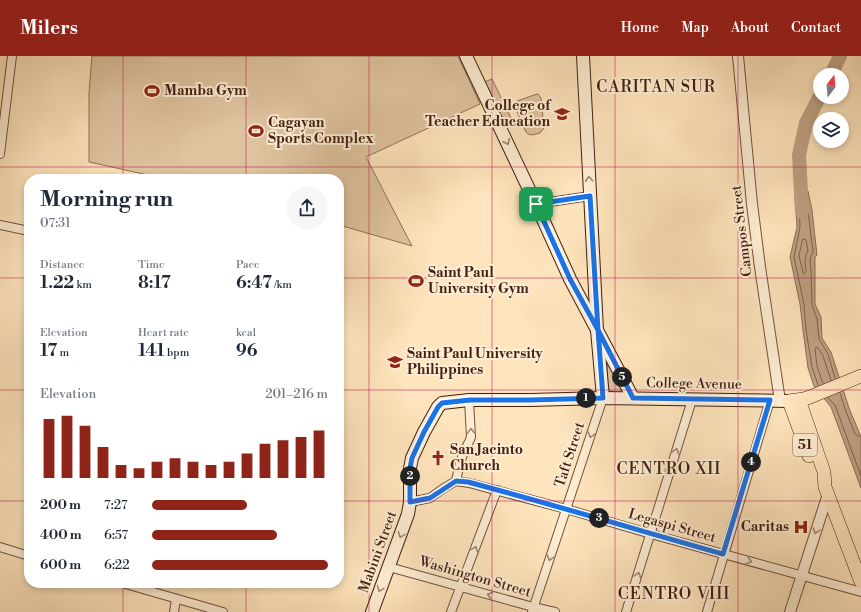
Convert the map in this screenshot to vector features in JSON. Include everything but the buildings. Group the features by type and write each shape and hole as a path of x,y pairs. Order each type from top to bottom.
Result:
{"main road":[{"path":"466,56 570,279 633,398"},
{"path":"583,56 603,398"},
{"path":"790,400 859,377"},
{"name":"College Avenue","path":"410,502 410,468 412,458 424,432 438,407 442,403 470,400 603,398 790,400"},
{"name":"51","path":"790,400 816,475 827,490 861,582"},
{"name":"Mabini Street","path":"372,612 406,522 410,502"}],"street":[{"path":"0,154 12,56"},
{"name":"Campos Street","path":"738,56 752,204 761,275 790,400"},
{"path":"536,204 590,196"},
{"path":"0,225 24,230"},
{"name":"Taft Street","path":"533,609 603,398"},
{"path":"410,502 430,498 456,481 464,451 470,442 471,437 470,400"},
{"path":"626,612 692,400"},
{"path":"706,612 723,554 790,400"},
{"name":"Legaspi Street","path":"456,481 468,482 861,592"},
{"path":"452,612 497,490"},
{"path":"790,612 827,490"},
{"path":"0,547 24,554"},
{"name":"Washington Street","path":"389,567 461,586 533,609 555,612"},
{"path":"139,588 224,612"},
{"path":"174,612 176,599"}],"shaded area":[{"name":"Cagayan Sports Complex","path":"92,56 458,56 480,104 366,157 412,246 344,226 344,174 143,174 89,162 89,93"},
{"path":"492,79 513,122 505,125 484,82"},
{"path":"537,94 541,98 544,128 540,133 530,135 527,134 514,105 517,101"},
{"path":"607,365 609,365 622,389 618,393 612,392 608,389"}],"water":[{"path":"808,191 812,210 817,255 815,257 815,304 821,317 822,338 831,352 849,408 861,437 861,488 831,407 814,386 808,368 800,304 790,257 797,227 795,196"}],"waterway":[{"path":"834,68 840,56"},
{"path":"802,212 799,155 806,123 816,104"}],"place":[{"name":"Mamba Gym","path":"152,91"},
{"name":"College of Teacher Education","path":"562,114"},
{"name":"Cagayan Sports Complex","path":"256,131"},
{"name":"Saint Paul University Gym","path":"416,281"},
{"name":"Saint Paul University Philippines","path":"395,362"},
{"name":"San Jacinto Church","path":"438,458"},
{"name":"Caritas","path":"801,527"}],"district":[{"name":"CARITAN SUR","path":"656,87"},
{"name":"CENTRO XII","path":"669,469"},
{"name":"CENTRO VIII","path":"674,594"}],"route":[{"path":"536,204 570,279 598,330 603,398 470,400 442,403 438,407 424,432 412,458 410,468 410,502 430,498 456,481 468,482 723,554 770,400 633,398 598,330 590,196 536,204"}]}
